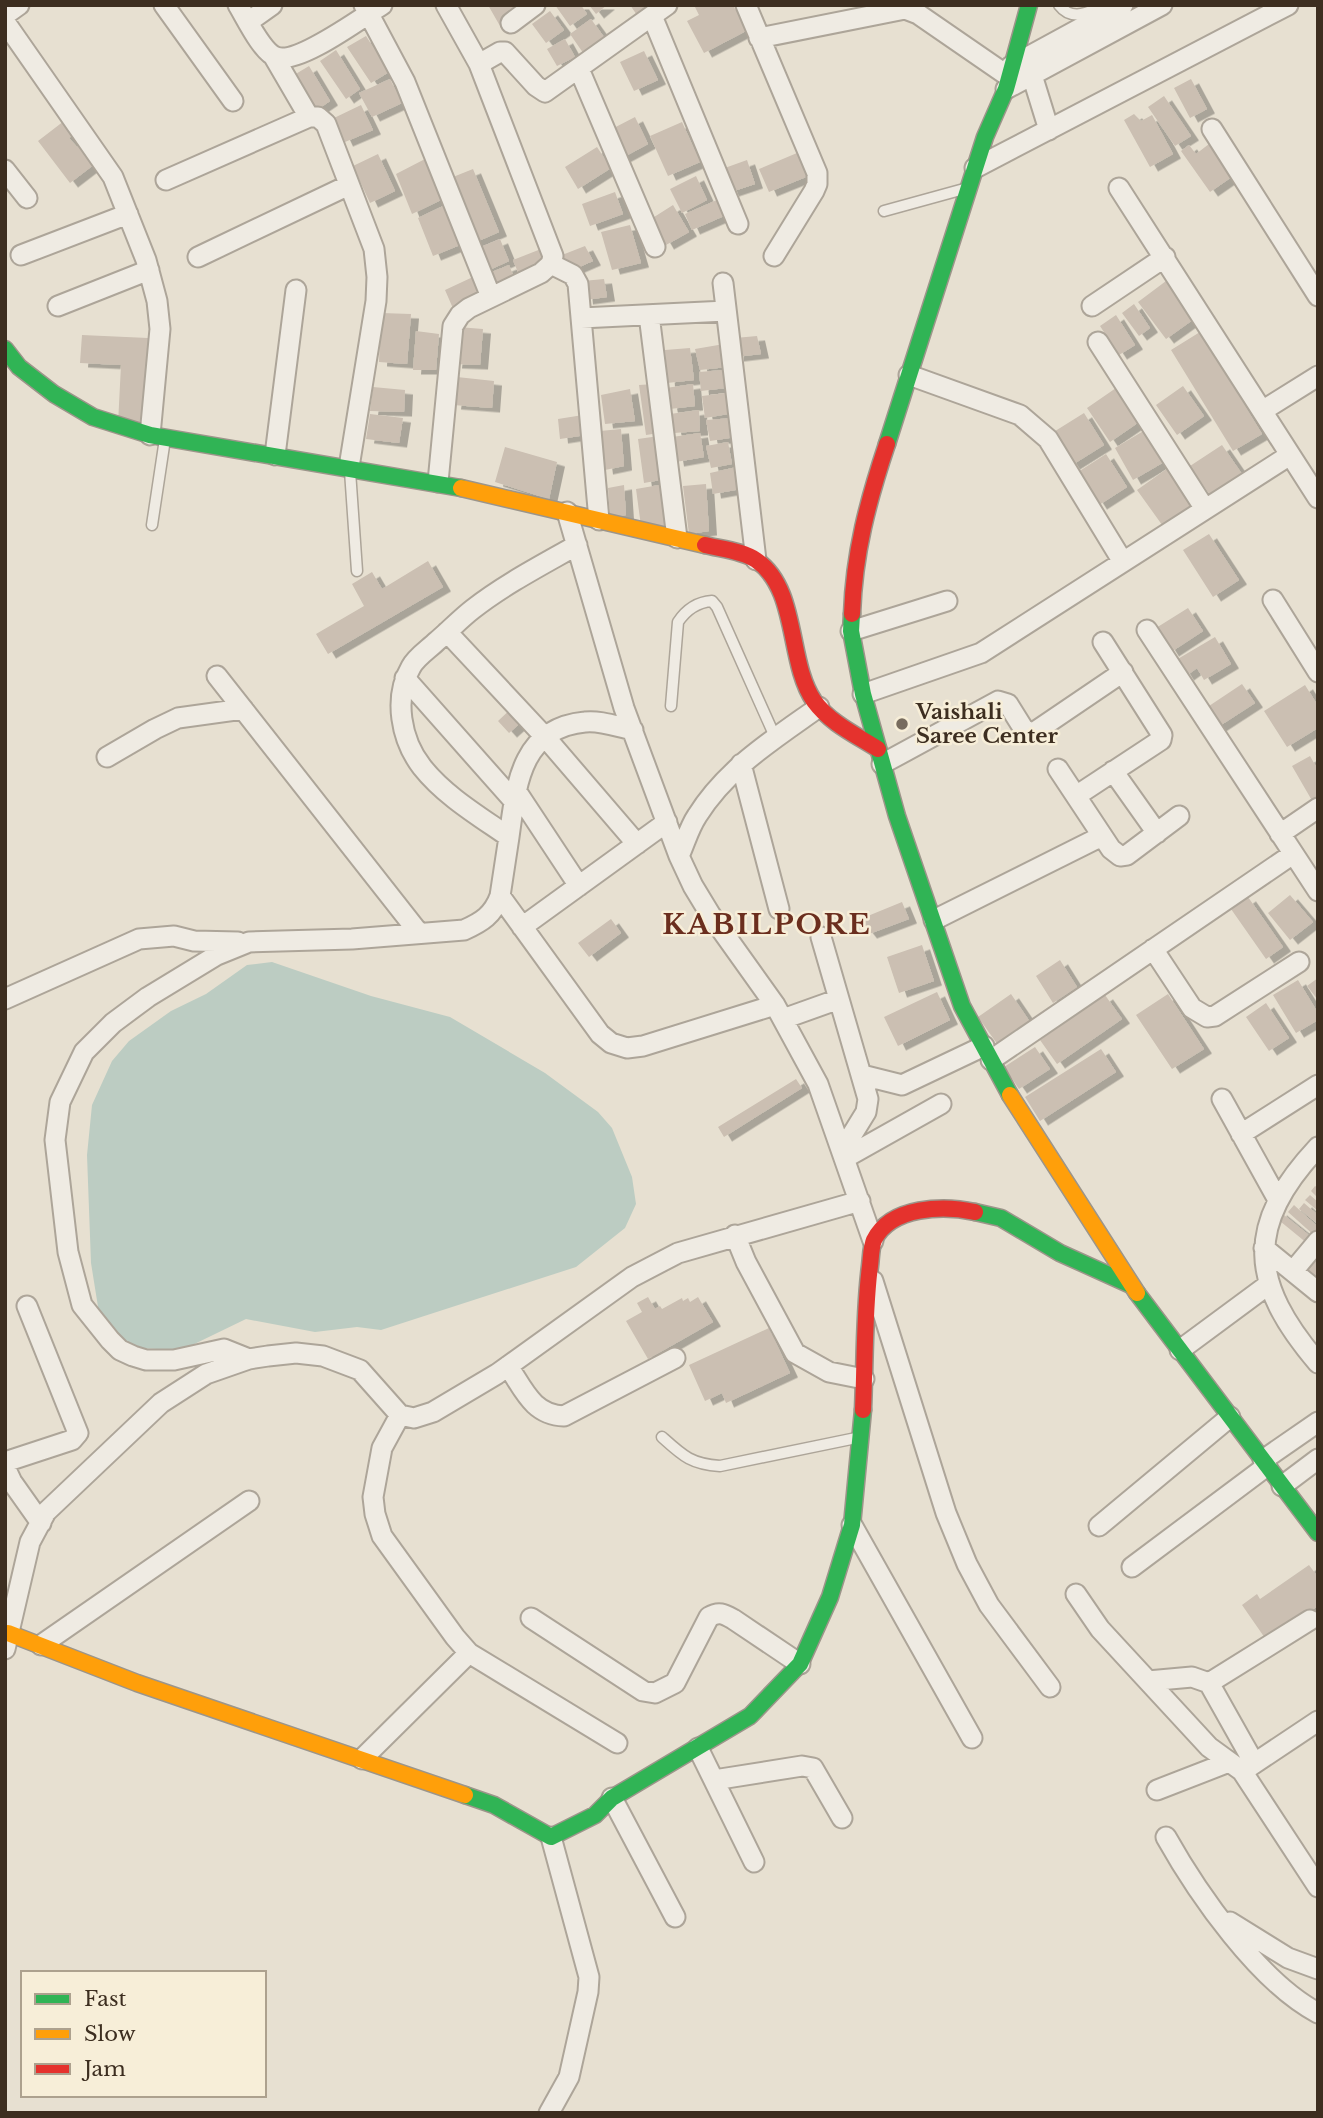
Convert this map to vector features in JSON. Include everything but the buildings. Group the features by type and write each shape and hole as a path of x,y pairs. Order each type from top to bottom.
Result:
{"street":[{"path":"164,5 233,101"},
{"path":"272,5 243,13 260,41 274,57 309,117"},
{"path":"438,482 453,326 469,308 541,273 551,264 553,256 479,64 446,5"},
{"path":"511,23 535,5"},
{"path":"746,5 817,173 817,184 774,256"},
{"path":"1029,5 1008,77 985,137 866,505 853,574 851,631 863,694 897,816 962,1006 1016,1105 1131,1285 1318,1533"},
{"path":"1008,77 1123,5"},
{"path":"759,38 905,9 918,14 1008,77 1032,75 1162,5"},
{"path":"975,168 1288,5"},
{"path":"274,57 286,58 302,54 372,8 405,82 491,297"},
{"path":"479,64 499,52 505,52 536,86 545,92 659,10 738,224"},
{"path":"12,11 113,177 149,270 157,301 160,329 157,436"},
{"path":"579,69 655,247"},
{"path":"1032,75 1049,130"},
{"path":"166,180 309,117 318,117 326,124 374,249 377,277 376,301 349,467"},
{"path":"1212,129 1318,296"},
{"path":"5,170 27,198"},
{"path":"198,257 349,185"},
{"path":"1119,188 1318,498"},
{"path":"21,254 128,214"},
{"path":"1093,306 1165,257"},
{"path":"551,264 577,279 599,520"},
{"path":"58,306 149,270"},
{"path":"723,283 755,560"},
{"path":"275,456 296,290"},
{"path":"581,318 726,311"},
{"path":"649,315 677,538"},
{"path":"1098,342 1206,509"},
{"path":"5,349 19,367 54,394 93,417 157,436 438,482 730,551 755,560 772,578 782,598 808,690 819,707 836,723 880,757"},
{"path":"909,375 1020,415 1034,425 1048,439 1123,562"},
{"path":"1262,411 1318,376"},
{"path":"863,694 981,653 1290,455"},
{"path":"551,1837 595,1815 612,1798 750,1716 800,1664 830,1597 852,1525 862,1437 869,1270 873,1241 818,1084 779,1012 710,914 679,856 633,730 567,512"},
{"path":"509,837 447,793 422,767 408,744 402,720 401,696 405,678 412,664 471,610 577,544"},
{"path":"1273,600 1317,668"},
{"path":"851,631 947,601"},
{"path":"1146,630 1318,891"},
{"path":"447,632 546,738 637,844"},
{"path":"1076,796 1161,740 1162,735 1104,642"},
{"path":"880,757 998,701 1008,704 1023,728 1030,733 1036,731 1123,672"},
{"path":"217,676 419,933"},
{"path":"405,678 514,794 579,886"},
{"path":"679,856 696,818 715,791 741,764 819,707"},
{"path":"107,757 178,718 243,709"},
{"path":"5,999 139,939 174,936 215,943 352,939 464,930 495,911 500,896 514,794 523,765 536,746 568,724 588,721 633,730"},
{"path":"741,764 779,909"},
{"path":"1058,769 1111,849 1120,856 1127,855 1179,816"},
{"path":"1113,771 1157,833"},
{"path":"1280,834 1318,808"},
{"path":"522,927 667,822"},
{"path":"934,920 1102,836"},
{"path":"862,1075 902,1085 988,1053 1153,949 1293,854"},
{"path":"500,896 600,1034 611,1043 626,1048 654,1044 839,999"},
{"path":"821,937 868,1099 866,1112 843,1155"},
{"path":"249,942 201,964 148,997 113,1023 84,1052 60,1101 55,1140 68,1252 78,1297 87,1313 110,1340 120,1350 146,1360 174,1360 224,1349 249,1359"},
{"path":"1153,949 1192,1008 1207,1017 1215,1016 1299,962"},
{"path":"1241,1133 1318,1085"},
{"path":"1222,1099 1278,1200"},
{"path":"843,1155 941,1104"},
{"path":"1318,1147 1278,1200 1269,1219 1264,1248 1268,1285 1301,1344 1318,1363"},
{"path":"549,2113 569,2077 588,1992 589,1976 551,1837 494,1805 137,1683 40,1645 7,1641 30,1542 46,1512 70,1488 161,1404 206,1374 249,1359 296,1353 323,1356 360,1370 400,1415 414,1418 433,1412 508,1366 632,1277 678,1253 860,1201"},
{"path":"873,1241 885,1225 909,1212 957,1208 1000,1218 1060,1253 1131,1285"},
{"path":"735,1235 746,1262 794,1353 830,1372 864,1379"},
{"path":"1293,1271 1318,1241"},
{"path":"1264,1248 1318,1292"},
{"path":"869,1270 946,1513 967,1564 989,1605 1050,1687"},
{"path":"1180,1350 1268,1285"},
{"path":"5,1462 72,1440 78,1433 27,1306"},
{"path":"508,1366 541,1411 550,1416 564,1416 675,1358"},
{"path":"400,1415 382,1448 373,1497 382,1536 469,1653 617,1743"},
{"path":"1099,1526 1230,1416"},
{"path":"1132,1567 1318,1422"},
{"path":"1282,1486 1318,1459"},
{"path":"5,1468 41,1522"},
{"path":"40,1645 249,1501"},
{"path":"852,1525 972,1738"},
{"path":"1076,1594 1100,1629 1209,1747 1242,1765"},
{"path":"531,1618 643,1691 655,1693 675,1683 709,1617 715,1614 722,1613 733,1619 800,1664"},
{"path":"1209,1683 1310,1620"},
{"path":"362,1759 469,1653"},
{"path":"1148,1681 1192,1677 1209,1683 1242,1765 1318,1887"},
{"path":"1157,1790 1242,1765 1316,1725"},
{"path":"698,1748 754,1863"},
{"path":"714,1780 802,1766 813,1768 842,1818"},
{"path":"612,1798 675,1917"},
{"path":"1166,1837 1189,1878 1276,1984 1318,2013"},
{"path":"1216,1913 1288,1958 1318,1969"}],"lane":[{"path":"1059,5 1067,13 1076,16 1107,5"},
{"path":"884,211 969,187"},
{"path":"152,525 157,436"},
{"path":"349,467 357,571"},
{"path":"671,706 678,622 683,614 702,602 712,601 776,738"},
{"path":"662,1437 688,1460 720,1466 862,1437"}],"shaded area":[{"path":"272,962 371,996 450,1017 545,1073 598,1112 612,1128 632,1177 636,1204 625,1228 576,1267 381,1330 357,1327 315,1332 246,1319 182,1350 133,1348 122,1342 99,1313 91,1263 87,1155 92,1105 112,1061 129,1041 171,1011 206,994 247,965"}],"traffic: fast":[{"path":"887,444 985,137 1006,89 1029,5"},
{"path":"5,349 19,367 54,394 93,417 150,435 461,488"},
{"path":"852,614 851,631 863,694 897,816 962,1006 1010,1095"},
{"path":"975,1212 1001,1218 1060,1253 1131,1285"},
{"path":"1137,1293 1318,1533"},
{"path":"465,1795 494,1805 551,1837 595,1815 612,1798 750,1716 800,1664 830,1597 852,1525 863,1410"}],"traffic: slow":[{"path":"461,488 705,545"},
{"path":"1010,1095 1137,1293"},
{"path":"8,1633 137,1683 465,1795"}],"traffic: jam":[{"path":"852,614 863,528 887,444"},
{"path":"705,545 751,557 770,573 786,607 800,667 814,701 835,722 878,749"},
{"path":"863,1410 867,1302 874,1240 882,1229 905,1214 934,1209 975,1212"}],"place":[{"name":"Vaishali Saree Center","path":"902,724"}],"district":[{"name":"KABILPORE","path":"767,924"}]}
